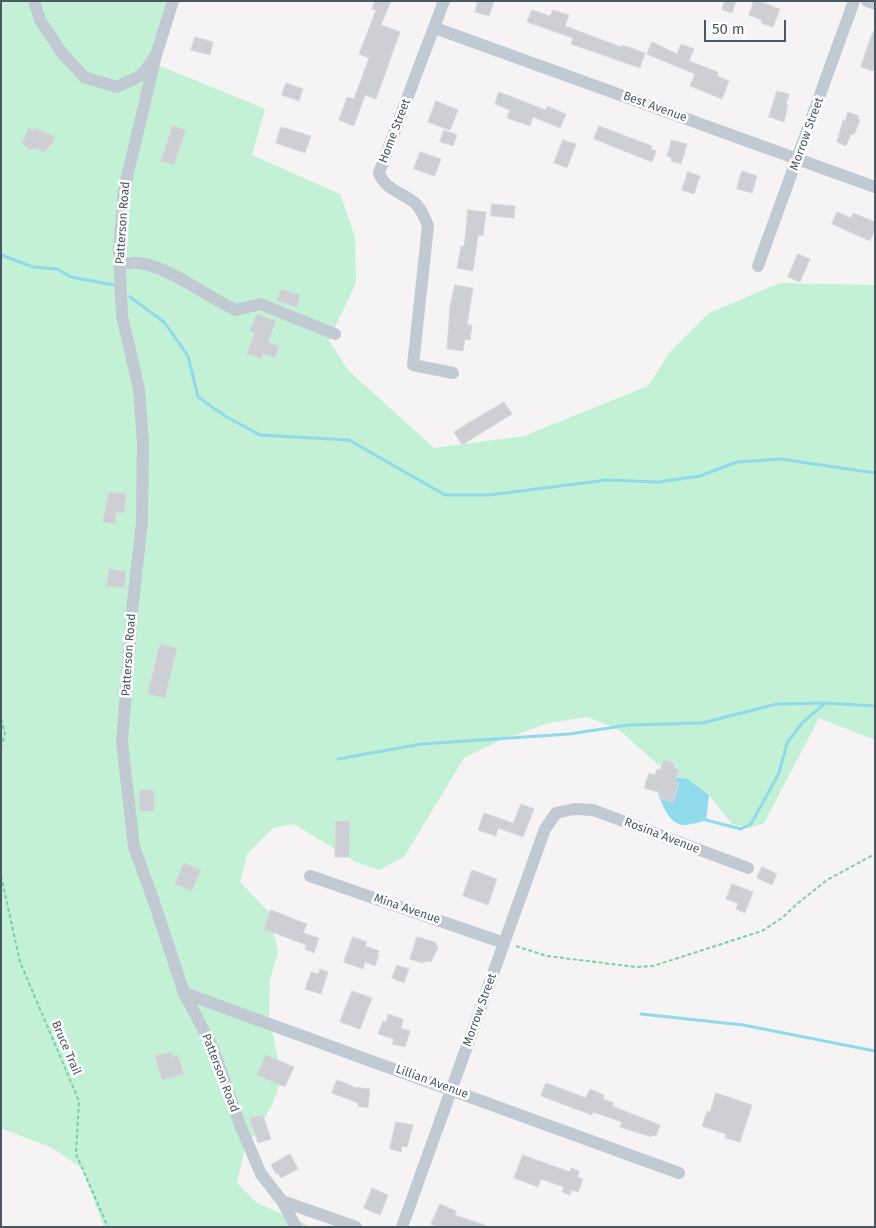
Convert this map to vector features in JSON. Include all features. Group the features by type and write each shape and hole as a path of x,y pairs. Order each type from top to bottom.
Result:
{"street":[{"path":"34,1 40,20 62,53 84,77 117,87 142,75 156,55 173,1"},
{"name":"Home Street","path":"444,1 380,173 382,179 389,187 416,204 424,215 428,226 412,364 453,373"},
{"name":"Morrow Street","path":"758,266 854,1"},
{"path":"867,1 875,4"},
{"name":"Best Avenue","path":"435,28 875,187"},
{"name":"Patterson Road","path":"156,55 124,190 120,264 122,316 139,389 143,443 142,522 133,602 122,742 134,847 184,993 214,1048 240,1125 261,1174 282,1202 296,1227"},
{"path":"120,264 138,263 150,266 181,279 236,310 260,304 335,334"},
{"name":"Morrow Street","path":"402,1227 545,829 556,813 574,809"},
{"name":"Rosina Avenue","path":"574,809 593,810 748,868"},
{"name":"Mina Avenue","path":"310,876 504,943"},
{"name":"Lillian Avenue","path":"184,993 679,1173"},
{"path":"282,1202 356,1227"}],"path":[{"path":"1,719 5,734 1,747"},
{"path":"504,943 547,956 636,967 653,966 762,931 782,918 827,880 875,854"},
{"name":"Bruce Trail","path":"1,876 20,962 79,1101 76,1154 108,1227"}],"green space":[{"path":"1,1 172,1 158,65 265,109 252,155 340,194 355,237 356,283 329,340 347,369 434,448 524,436 648,386 669,353 709,313 780,283 875,285 875,740 819,718 764,823 749,828 732,824 709,795 672,777 618,729 587,717 548,723 499,741 464,758 404,857 379,870 356,862 294,824 273,828 247,854 240,882 269,912 278,952 270,979 269,1017 278,1059 279,1086 270,1109 244,1151 237,1183 257,1203 312,1227 104,1227 82,1168 52,1148 1,1128"}],"water":[{"path":"672,777 687,779 709,795 706,820 686,825 679,824 669,817 656,786"}],"building":[{"path":"375,1 391,1 381,25 400,32 376,99 365,95 354,126 339,120 347,97 354,99 369,58 359,54 376,10 372,9"},
{"path":"478,1 494,1 489,16 475,12"},
{"path":"725,1 736,1 732,13 722,10"},
{"path":"754,1 780,9 773,27 761,23 762,20 749,15"},
{"path":"532,10 550,16 553,10 569,15 565,26 621,47 622,45 645,53 640,68 571,44 573,38 527,22"},
{"path":"873,32 875,32 875,65 873,71 861,67"},
{"path":"195,37 213,42 210,55 191,50"},
{"path":"652,42 677,54 681,44 694,49 689,61 718,72 717,76 729,81 722,99 690,86 695,74 647,54"},
{"path":"286,83 303,89 299,101 282,95"},
{"path":"777,91 789,94 784,122 769,117"},
{"path":"499,92 546,110 547,106 566,114 560,128 533,117 530,126 507,118 510,110 495,104"},
{"path":"436,101 458,110 450,130 428,122"},
{"path":"848,112 859,116 858,119 860,120 854,135 851,134 846,146 837,142 843,120 845,121"},
{"path":"173,126 186,130 174,165 161,161"},
{"path":"599,126 652,146 651,149 656,151 652,162 594,139"},
{"path":"281,127 311,136 305,153 276,143"},
{"path":"29,128 35,131 36,128 55,137 52,144 44,152 35,148 30,150 22,143"},
{"path":"444,130 457,135 453,146 440,142"},
{"path":"563,140 576,144 567,168 554,163"},
{"path":"672,140 687,144 681,164 671,161 672,158 667,156"},
{"path":"420,152 441,159 435,176 414,169"},
{"path":"742,171 757,176 752,193 737,189"},
{"path":"688,172 700,176 694,194 682,190"},
{"path":"492,204 515,206 514,218 491,216"},
{"path":"468,210 486,212 483,236 478,235 473,271 457,268 461,246 464,246"},
{"path":"837,212 851,218 853,213 875,222 875,230 870,241 832,224"},
{"path":"798,254 810,259 800,282 788,277"},
{"path":"455,285 473,288 467,325 472,325 470,340 465,339 463,351 447,349 450,307"},
{"path":"281,289 300,295 297,307 277,301"},
{"path":"257,314 276,321 268,342 279,347 275,358 263,353 261,359 247,353 255,333 250,331"},
{"path":"504,402 512,414 462,445 454,432"},
{"path":"109,492 126,494 124,513 116,512 115,524 103,522"},
{"path":"109,569 126,571 124,588 107,586"},
{"path":"160,644 177,648 165,698 148,694"},
{"path":"664,760 675,764 673,768 679,770 675,781 679,783 673,802 659,798 661,793 644,788 649,773 655,775 657,769 660,770"},
{"path":"140,790 154,790 154,811 140,811"},
{"path":"521,804 534,809 523,837 498,828 496,836 478,830 484,813 513,823"},
{"path":"336,821 350,821 349,857 335,857"},
{"path":"184,863 201,870 192,891 175,884"},
{"path":"762,867 777,874 772,885 757,878"},
{"path":"472,870 497,879 488,905 463,896"},
{"path":"732,884 753,892 745,913 736,909 738,903 726,899"},
{"path":"271,910 307,924 303,933 319,938 314,953 305,949 306,945 264,929"},
{"path":"353,937 367,942 365,946 379,951 375,966 365,962 363,969 344,962"},
{"path":"417,937 435,942 438,948 431,962 422,963 410,959"},
{"path":"397,965 409,969 404,983 392,978"},
{"path":"320,969 328,972 321,994 305,989 311,972 318,974"},
{"path":"352,991 372,998 360,1029 340,1022"},
{"path":"388,1014 403,1019 401,1028 410,1031 405,1047 392,1044 394,1039 378,1034 383,1021 386,1022"},
{"path":"171,1052 172,1057 178,1055 184,1074 162,1080 155,1056"},
{"path":"266,1055 294,1067 285,1087 257,1075"},
{"path":"337,1080 353,1087 370,1089 368,1108 358,1106 358,1103 332,1093"},
{"path":"546,1083 586,1098 590,1089 604,1095 603,1099 614,1103 612,1106 660,1125 656,1136 652,1135 651,1137 620,1127 622,1122 593,1112 592,1115 541,1096"},
{"path":"716,1093 752,1105 740,1142 725,1138 726,1134 702,1126 707,1111 710,1112"},
{"path":"263,1115 271,1139 258,1143 250,1119"},
{"path":"396,1122 413,1125 407,1147 402,1146 401,1152 390,1149"},
{"path":"290,1154 298,1169 281,1178 278,1173 276,1174 271,1165"},
{"path":"523,1155 570,1172 571,1168 579,1171 578,1177 583,1179 578,1192 572,1190 570,1195 562,1192 564,1187 541,1179 538,1187 514,1178"},
{"path":"372,1188 388,1195 380,1215 364,1208"},
{"path":"440,1204 456,1211 455,1215 485,1225 485,1227 437,1227 431,1224"}],"waterway":[{"path":"1,255 33,267 57,269 71,277 114,285"},
{"path":"130,297 164,322 188,356 198,397 225,416 260,435 349,440 445,495 489,495 607,480 658,482 700,476 737,462 781,459 875,473"},
{"path":"338,759 421,744 569,734 629,725 702,723 777,704 825,703 875,706"},
{"path":"706,820 741,829 751,824 779,773 787,743 802,723 824,704"},
{"path":"641,1014 743,1025 875,1051"}]}
